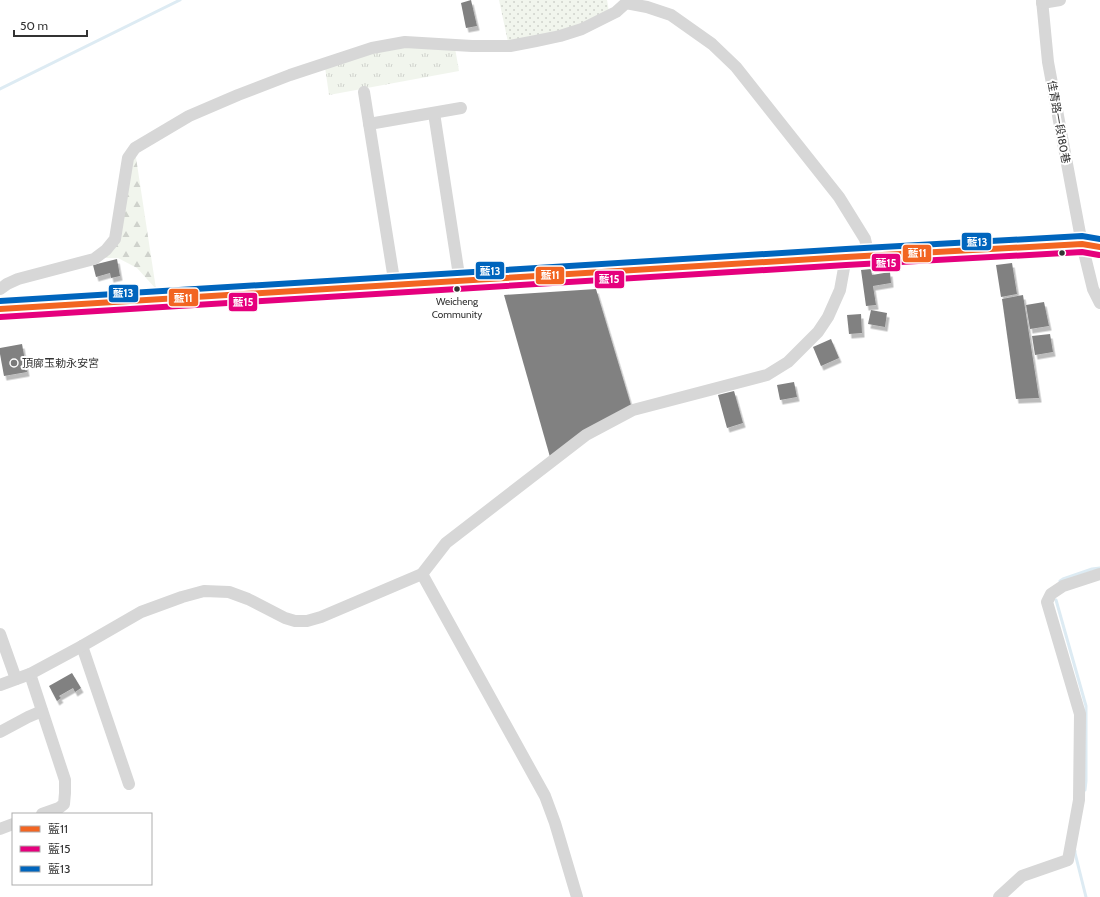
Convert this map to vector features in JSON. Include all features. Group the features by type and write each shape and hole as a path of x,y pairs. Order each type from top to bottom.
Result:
{"street":[{"path":"1042,2 1060,0"},
{"path":"0,289 18,279 94,259 106,250 115,239 128,158 135,148 189,116 290,75 372,48 405,42 472,46 510,46 560,36 582,29 616,12 625,1 671,15 712,44 736,67 839,197 865,239 869,256"},
{"name":"佳青路一段180巷","path":"1042,2 1048,62 1082,244 1093,289 1100,302"},
{"path":"364,92 395,286"},
{"path":"369,124 460,108"},
{"path":"434,112 460,282"},
{"path":"0,309 395,286 846,257 1082,244 1100,247"},
{"path":"0,685 30,674 141,612 182,597 204,591 229,592 248,599 285,618 307,621 321,617 422,574 446,543 586,435 633,410 767,375 788,362 818,332 828,317 840,290 846,257"},
{"path":"422,574 545,796 577,897"},
{"path":"999,897 1022,876 1068,860 1079,800 1080,714 1047,602 1051,594 1063,586 1100,574"},
{"path":"0,634 16,679"},
{"path":"82,646 129,784"},
{"path":"30,674 65,780 64,804 59,808 45,813"},
{"path":"0,732 42,711"},
{"path":"0,829 12,824"}],"green space":[{"path":"499,0 607,0 609,12 559,34 508,42"},
{"path":"406,45 455,48 459,71 329,95 325,67 374,52"},
{"path":"135,151 156,289 137,268 118,258 99,258 108,252"}],"building":[{"path":"471,0 477,26 466,28 461,3"},
{"path":"117,259 120,276 111,278 110,273 96,277 93,265"},
{"path":"1012,263 1017,294 1001,297 996,265"},
{"path":"871,269 872,275 890,272 891,283 873,286 876,305 866,306 861,270"},
{"path":"596,289 631,405 550,457 504,295"},
{"path":"1023,295 1039,398 1016,399 1002,299"},
{"path":"1044,302 1049,326 1030,329 1026,305"},
{"path":"871,310 887,313 885,327 868,324"},
{"path":"861,314 862,333 849,334 847,315"},
{"path":"1050,334 1053,352 1035,355 1032,336"},
{"path":"831,339 839,358 821,366 813,347"},
{"name":"頂廍玉勅永安宮","path":"22,344 27,372 4,376 0,348"},
{"path":"794,382 797,397 780,400 777,385"},
{"path":"734,391 743,423 727,428 718,395"},
{"path":"72,673 81,688 75,692 73,688 59,696 61,698 57,701 49,686"}],"waterway":[{"path":"0,89 180,0"},
{"path":"1060,581 1092,569 1100,568"},
{"path":"1056,600 1086,706 1085,790"},
{"path":"1075,851 1086,897"}],"transit line":[{"name":"藍13","path":"0,301 846,249 1082,236 1100,239"},
{"name":"藍11","path":"0,309 846,257 1082,244 1100,247"},
{"name":"藍15","path":"0,317 846,265 1082,252 1099,255"}],"place":[{"name":"Weicheng Community","path":"457,289"},
{"name":"頂廍玉勅永安宮","path":"14,363"}]}
